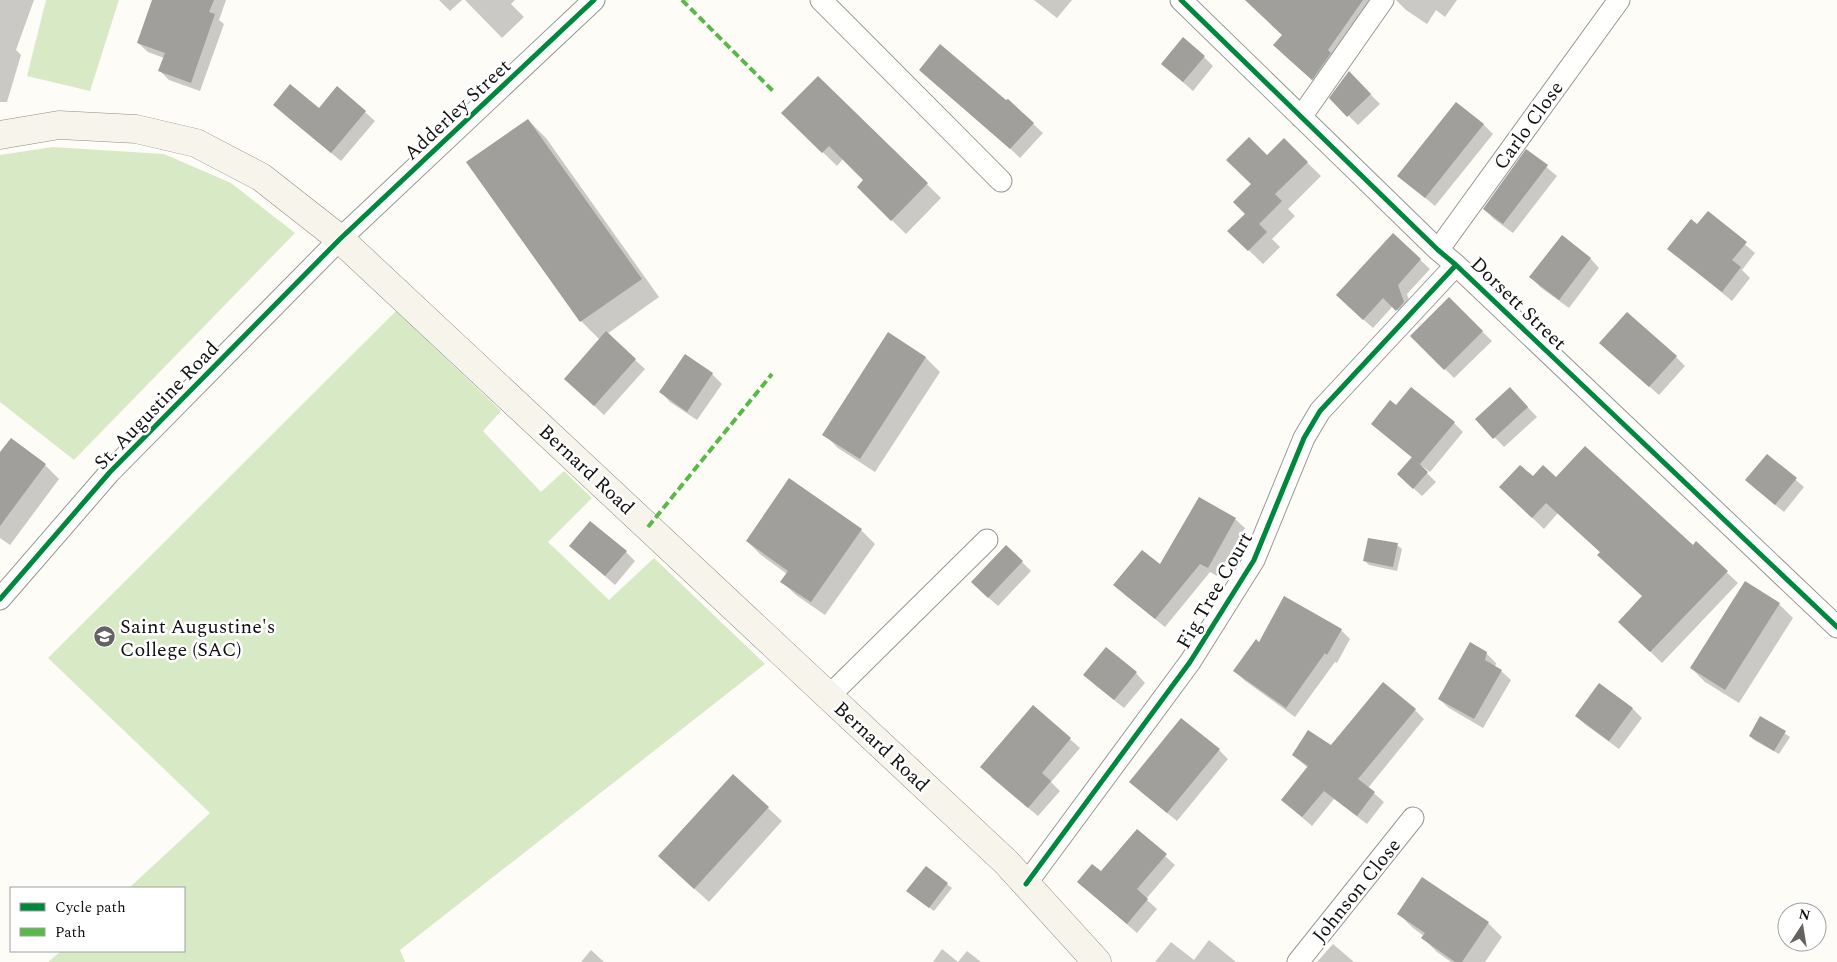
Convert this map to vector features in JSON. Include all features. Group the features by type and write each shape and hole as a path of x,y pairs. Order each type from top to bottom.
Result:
{"main road":[{"name":"Bernard Road","path":"0,135 59,125 136,129 196,143 261,177 340,239 1006,862 1097,962"}],"street":[{"name":"Adderley Street","path":"340,239 594,0"},
{"path":"821,0 1002,181"},
{"name":"Dorsett Street","path":"1181,0 1438,250 1837,627"},
{"path":"1301,116 1383,0"},
{"name":"Carlo Close","path":"1438,250 1619,0"},
{"name":"St. Augustine Road","path":"0,599 110,472 340,239"},
{"name":"Fig Tree Court","path":"1026,884 1190,662 1254,560 1304,438 1320,411 1456,265"},
{"path":"829,696 987,540"},
{"name":"Johnson Close","path":"1298,962 1413,818"}],"green space":[{"path":"46,0 119,0 90,91 27,76"},
{"path":"53,147 164,154 231,183 295,233 74,460 0,402 0,155"},
{"path":"396,311 501,411 483,431 541,492 564,471 592,498 548,542 609,600 654,558 765,664 400,950 405,962 48,962 60,952 185,952 185,887 130,887 210,813 48,658"}],"building":[{"path":"152,0 214,0 209,12 215,14 191,83 158,71 165,53 137,43"},
{"path":"1245,0 1363,0 1328,50 1331,53 1312,80 1273,45 1282,35"},
{"path":"1183,37 1205,56 1183,82 1161,64"},
{"path":"940,44 1006,100 1008,99 1034,123 1010,149 919,70"},
{"path":"1349,71 1371,94 1347,117 1329,98"},
{"path":"818,76 928,183 891,221 857,187 863,180 829,146 822,153 781,113"},
{"path":"290,84 319,108 337,86 366,111 331,153 273,105"},
{"path":"1456,102 1484,124 1425,198 1397,176"},
{"path":"528,119 642,279 580,322 466,162"},
{"path":"1249,137 1267,155 1284,138 1308,162 1275,194 1282,201 1259,224 1267,232 1248,251 1227,231 1245,214 1233,202 1251,184 1226,160"},
{"path":"1526,149 1548,165 1503,224 1483,209"},
{"path":"1708,211 1747,242 1732,260 1741,267 1722,292 1667,249 1691,219 1697,224"},
{"path":"1393,233 1421,259 1398,285 1404,302 1396,311 1383,298 1363,320 1336,295"},
{"path":"1562,235 1591,258 1559,300 1529,277"},
{"path":"1449,297 1483,331 1444,370 1410,336"},
{"path":"1627,312 1677,356 1649,387 1599,343"},
{"path":"606,331 636,359 594,406 564,379"},
{"path":"888,332 926,357 860,459 822,435"},
{"path":"685,354 713,373 687,412 659,392"},
{"path":"1411,387 1455,422 1420,464 1371,424 1390,400 1396,405"},
{"path":"1510,387 1528,407 1493,439 1475,419"},
{"path":"11,438 46,464 0,526 0,452"},
{"path":"1585,446 1693,545 1696,541 1728,571 1650,652 1618,622 1642,596 1597,555 1600,552 1546,503 1532,518 1499,487 1520,465 1533,476 1543,465 1556,477"},
{"path":"1767,454 1797,478 1775,505 1745,480"},
{"path":"1412,457 1428,472 1413,489 1397,474"},
{"path":"789,478 862,529 811,602 780,582 788,571 746,541"},
{"path":"1199,497 1236,518 1208,568 1200,564 1155,619 1113,585 1142,550 1160,564"},
{"path":"590,521 627,551 605,576 569,546"},
{"path":"1368,538 1398,543 1393,567 1363,561"},
{"path":"1006,545 1023,561 988,598 971,582"},
{"path":"1745,581 1780,603 1725,690 1690,668"},
{"path":"1284,596 1342,629 1327,655 1325,653 1286,708 1233,671 1256,639 1259,642"},
{"path":"1470,642 1487,652 1485,660 1502,670 1474,719 1438,699"},
{"path":"1106,647 1137,672 1114,700 1083,675"},
{"path":"1383,682 1416,709 1358,779 1375,792 1357,816 1324,791 1302,817 1281,800 1308,766 1292,755 1308,730 1331,745"},
{"path":"1599,683 1633,708 1609,741 1575,716"},
{"path":"1033,705 1071,738 1042,773 1051,781 1028,808 980,767"},
{"path":"1760,716 1786,731 1774,751 1749,736"},
{"path":"1181,718 1220,749 1167,813 1129,782"},
{"path":"733,774 769,807 694,889 658,856"},
{"path":"1137,829 1167,854 1137,889 1148,899 1127,924 1077,882 1092,864 1101,871"},
{"path":"926,866 948,883 929,908 906,891"},
{"path":"1422,877 1489,922 1462,962 1455,962 1421,938 1425,933 1397,914"}],"marked path":[{"path":"682,0 775,93"},
{"path":"648,527 772,374"}],"cycle path":[{"path":"0,599 110,472 340,239 594,0"},
{"path":"1181,0 1438,250 1837,627"},
{"path":"1026,884 1190,662 1254,560 1304,438 1320,411 1456,265"}],"place":[{"name":"Saint Augustine's College (SAC)","path":"104,637"}]}
